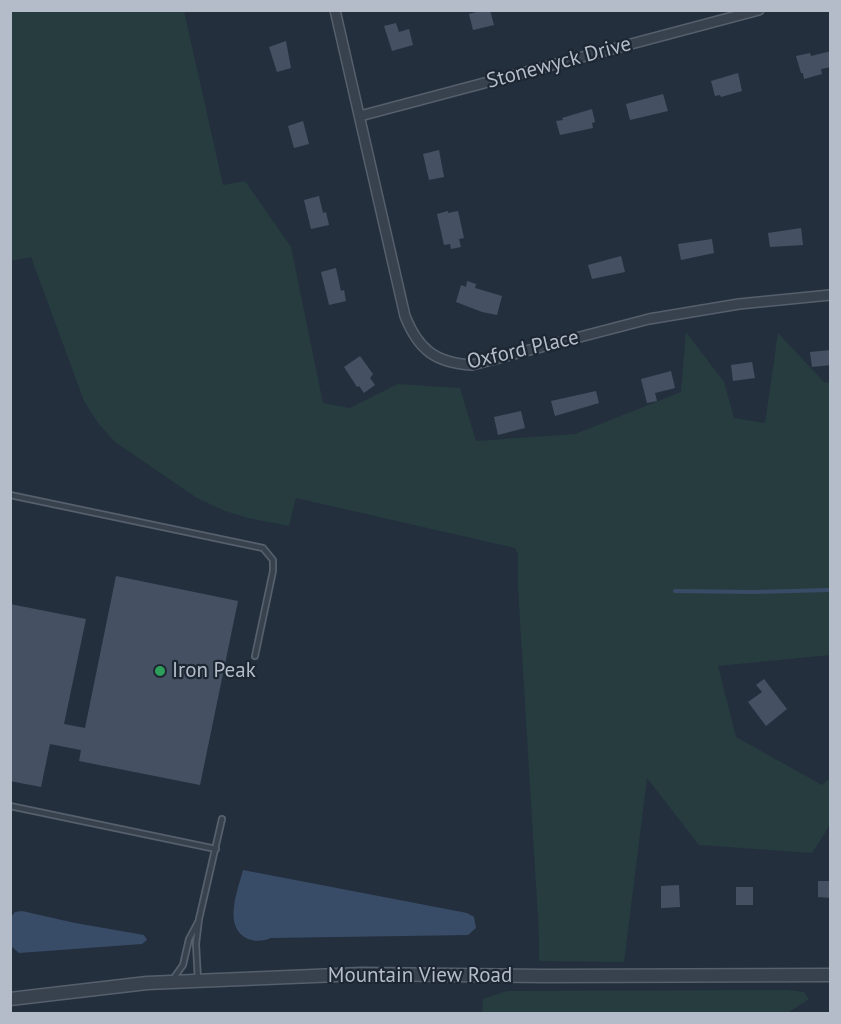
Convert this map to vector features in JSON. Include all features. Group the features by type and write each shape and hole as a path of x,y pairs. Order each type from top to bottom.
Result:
{"street":[{"name":"Oxford Place","path":"335,10 405,316 419,344 442,360 472,365 649,319 740,304 831,295"},
{"name":"Stonewyck Drive","path":"360,116 759,10"},
{"name":"Mountain View Road","path":"10,999 169,982 362,974 831,975"}],"lane":[{"path":"10,495 263,548 273,560 273,571 255,656"},
{"path":"10,806 216,849"},
{"path":"198,980 196,944 199,919 222,819"},
{"path":"169,982 183,965 189,939 199,919"}],"green space":[{"path":"11,10 184,11 223,185 245,181 291,247 323,403 350,408 398,384 460,388 476,441 575,434 681,392 686,332 724,382 734,418 765,423 778,333 825,383 830,382 830,655 718,666 736,737 822,785 830,778 830,825 812,853 699,845 647,778 624,962 539,961 518,554 515,548 296,498 289,526 248,518 225,511 197,498 115,442 98,423 84,401 31,257 11,261"},
{"path":"787,990 804,992 809,999 786,1014 482,1013 483,999 507,991"}],"water":[{"path":"243,870 467,913 474,917 476,928 468,935 251,940 240,933 234,917"},
{"path":"22,911 144,935 147,940 142,944 19,953 11,946 11,917 15,912"}],"building":[{"path":"490,10 494,25 473,30 469,14"},
{"path":"396,23 399,32 409,29 413,45 392,51 384,26"},
{"path":"286,41 291,68 277,72 269,47"},
{"path":"831,51 831,67 821,69 822,74 804,79 796,56 810,53 811,56"},
{"path":"738,73 742,91 721,97 720,95 715,96 711,81"},
{"path":"663,94 668,111 630,120 626,104"},
{"path":"592,109 595,122 592,123 593,128 560,135 556,121"},
{"path":"303,121 309,144 294,148 288,126"},
{"path":"439,150 444,177 429,180 423,154"},
{"path":"319,196 329,225 311,229 304,200"},
{"path":"448,211 448,213 458,211 464,238 459,239 461,247 451,249 450,244 444,245 437,214"},
{"path":"801,228 803,245 770,247 768,233"},
{"path":"712,239 714,253 681,260 678,244"},
{"path":"621,256 625,272 592,279 588,265"},
{"path":"336,268 341,291 344,290 346,301 329,305 321,272"},
{"path":"467,281 476,284 475,288 502,296 497,315 456,302 461,285 466,287"},
{"path":"831,350 831,365 812,367 810,352"},
{"path":"360,356 373,374 370,378 375,385 364,393 359,386 357,387 344,367"},
{"path":"752,362 755,378 733,381 731,365"},
{"path":"671,371 675,388 655,393 657,401 647,403 641,379"},
{"path":"596,391 599,403 555,416 551,401"},
{"path":"521,411 525,428 498,435 494,417"},
{"name":"Iron Peak","path":"116,576 238,601 200,785 79,761 81,750 50,744 41,787 10,781 10,604 86,619 64,724 85,728"},
{"path":"764,679 787,709 766,726 748,702 762,692 756,685"},
{"path":"818,881 831,881 831,898 818,897"},
{"path":"679,885 680,907 661,908 661,886"},
{"path":"736,887 753,887 753,905 736,905"}],"waterway":[{"path":"675,591 830,590"}],"place":[{"name":"Iron Peak","path":"160,671"}]}
